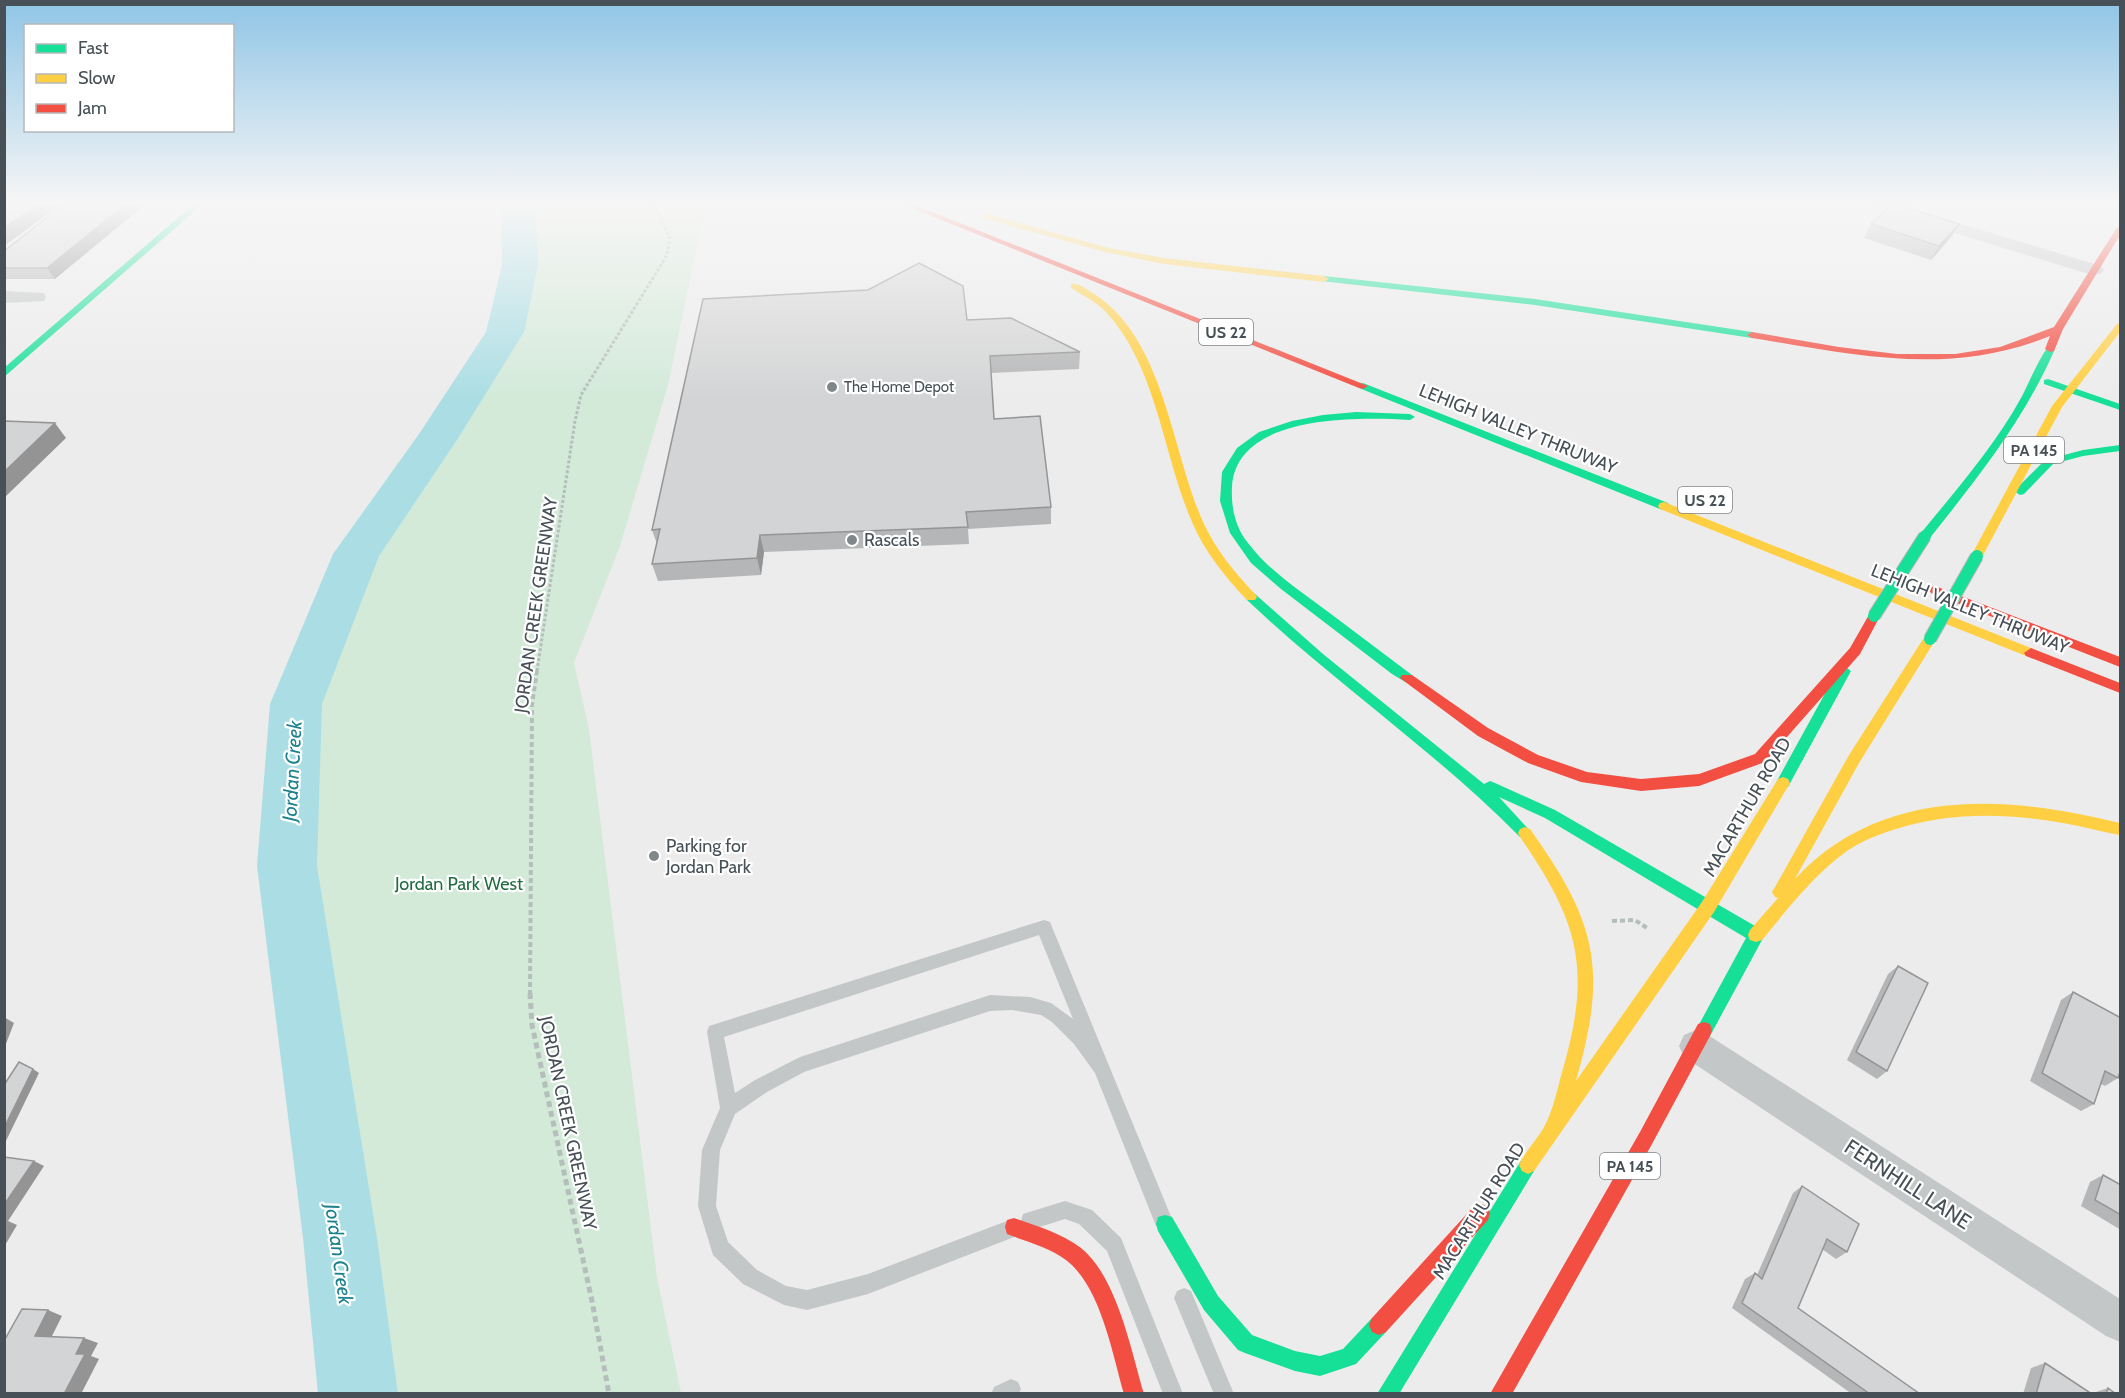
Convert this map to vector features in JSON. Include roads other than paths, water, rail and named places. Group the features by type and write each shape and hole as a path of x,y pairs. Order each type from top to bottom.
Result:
{"main road":[{"path":"4,374 125,268"},
{"path":"1035,268 1091,294 1112,312 1129,333 1143,361 1188,497 1216,555 1263,610 1473,780 1540,852 1569,896 1578,921 1587,974 1586,1005 1580,1038 1551,1134"},
{"name":"LEHIGH VALLEY THRUWAY","path":"1066,268 2121,688"},
{"path":"1230,268 1537,302 1880,356 1939,359 1976,356 2022,345 2058,328"},
{"name":"MACARTHUR ROAD","path":"1387,1394 1533,1157 1708,907 1766,815 1874,616 1925,536 1981,465 2028,396 2044,365 2058,328 2095,270"},
{"name":"PA 145","path":"1500,1394 1854,759 1930,639 2068,389 2121,326"},
{"path":"2037,378 2121,407"},
{"path":"1549,461 1417,418 1365,412 1330,414 1288,424 1251,443 1234,459 1229,468 1223,488 1223,498 1229,522 1235,534 1263,566 1453,713 1518,753 1592,779 1618,783 1670,784 1718,775 1760,758 1855,651"},
{"path":"2000,511 2049,462 2083,453 2121,448"},
{"name":"LEHIGH VALLEY THRUWAY","path":"1888,572 2121,662"},
{"path":"1473,780 1551,814 1756,935 1835,851 1856,838 1899,821 1949,812 2002,809 2060,814 2121,829"},
{"path":"1164,1224 1211,1303 1245,1342 1296,1361 1320,1366 1349,1357 1533,1157"},
{"path":"1014,1227 1046,1240 1080,1260 1098,1285 1134,1394"}],"street":[{"path":"2089,268 2095,270"},
{"path":"4,297 37,297"},
{"name":"FERNHILL LANE","path":"1696,1046 2121,1322"}],"lane":[{"path":"729,1108 715,1032 1044,927 1164,1224 1176,1278 1224,1394"},
{"path":"1103,1070 1057,1013 1032,1003 1011,1001 970,1008 800,1065 761,1086 729,1108 711,1150 707,1206 720,1248 750,1277 784,1294 807,1300 868,1284 1014,1227 1065,1210 1085,1217 1114,1245 1173,1394"}],"waterway":[{"name":"Jordan Creek","path":"358,1394 340,1238 287,866 296,704 356,554 436,440 505,332 519,268"}],"place":[{"name":"The Home Depot","path":"832,387"},
{"name":"Rascals","path":"852,540"},
{"name":"Parking for Jordan Park","path":"654,856"}],"park label":[{"name":"Jordan Park West","path":"459,884"}]}
